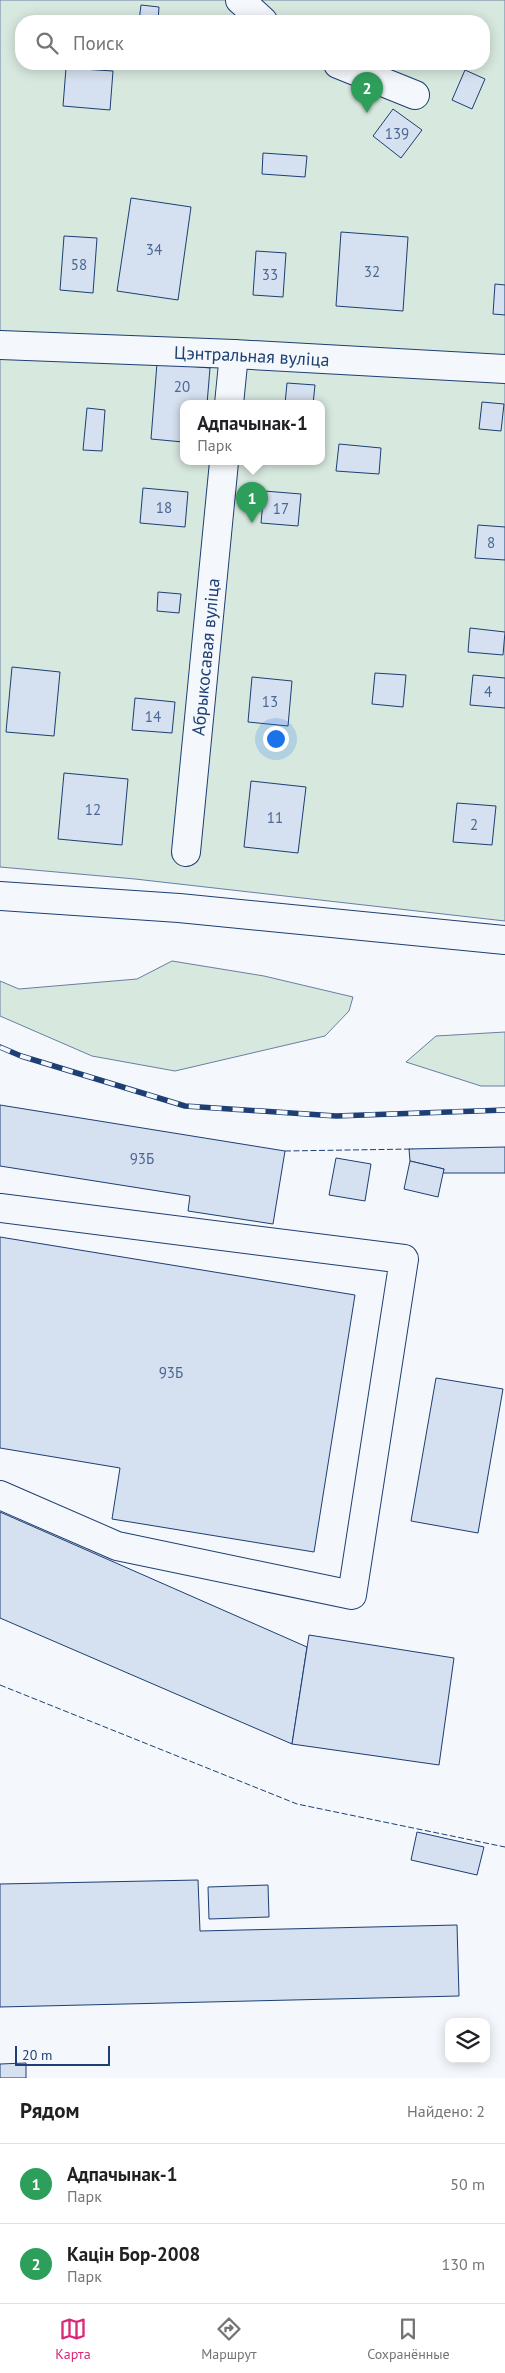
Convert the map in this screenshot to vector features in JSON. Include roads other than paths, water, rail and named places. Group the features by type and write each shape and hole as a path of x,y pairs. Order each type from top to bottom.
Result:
{"lane":[{"path":"240,0 256,15"},
{"path":"353,70 415,95"},
{"name":"Цэнтральная вуліца","path":"0,345 234,354 505,369"},
{"path":"229,400 234,354"},
{"name":"Абрыкосавая вуліца","path":"186,852 224,465"},
{"path":"0,896 179,908 505,940"},
{"path":"0,1208 404,1259 352,1595 117,1546 0,1495"}],"railway":[{"path":"0,1047 21,1056 185,1106 336,1116 505,1110"}],"place":[{"name":"Кацін Бор-2008","path":"367,113"},
{"name":"Адпачынак-1","path":"252,523"}]}
